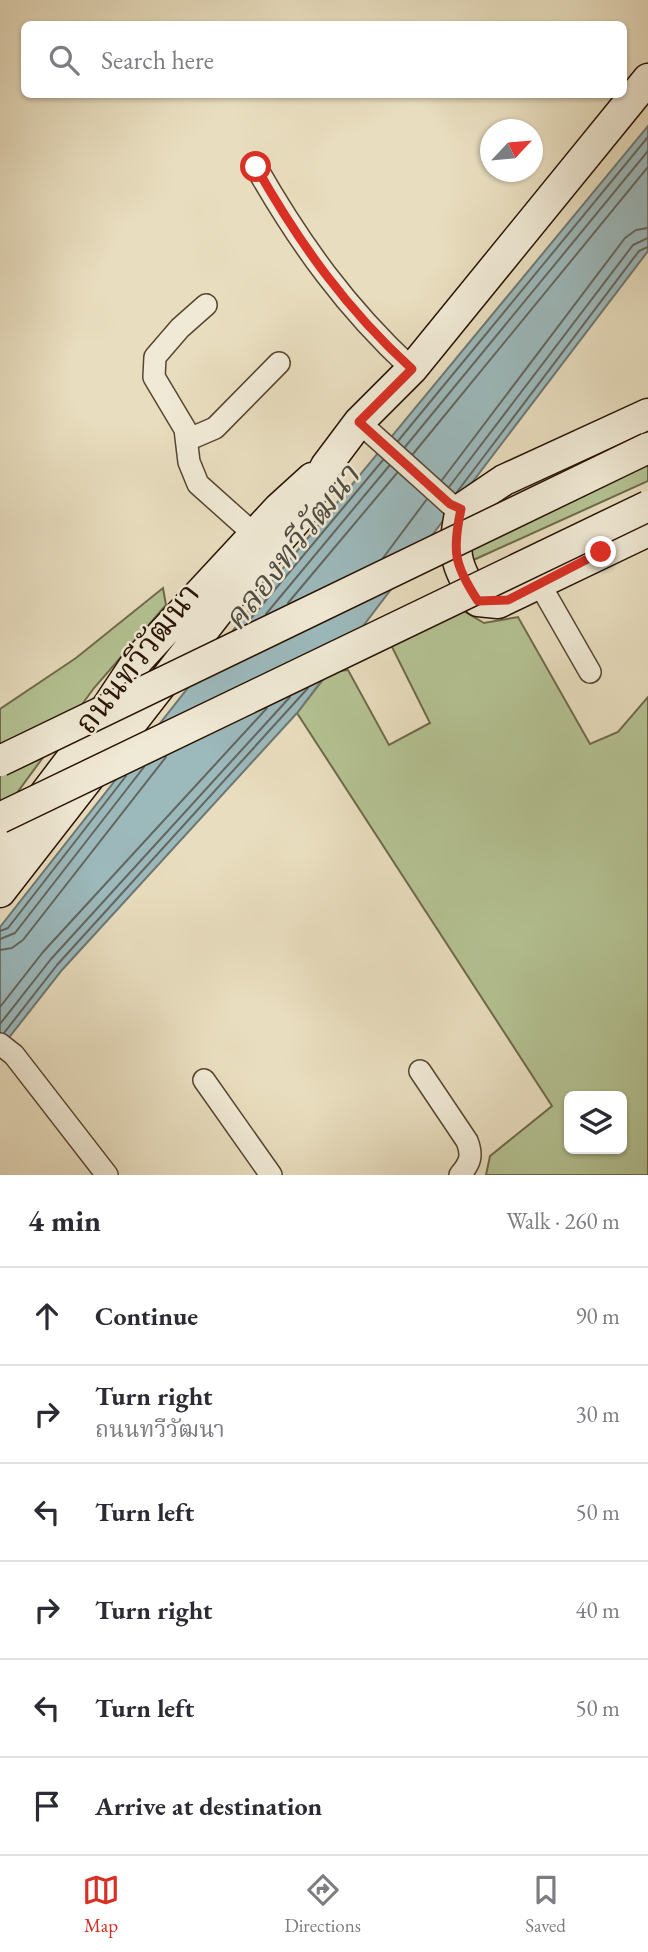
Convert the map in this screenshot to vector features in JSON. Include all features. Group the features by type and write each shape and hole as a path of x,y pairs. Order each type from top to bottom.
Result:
{"main road":[{"name":"ถนนทวีวัฒนา","path":"0,853 81,746 138,660 255,535 326,466 359,422 412,369 648,79"},
{"path":"648,414 504,480 455,506 456,562 478,601 498,603 648,531"},
{"path":"0,761 648,448"},
{"name":"ถนนทวีวัฒนา","path":"0,892 231,594 300,516 326,466"},
{"path":"0,818 648,506"}],"street":[{"path":"256,167 284,216 343,299 371,332 412,369"},
{"path":"206,305 180,328 155,357 154,377 180,415 187,440 189,462 198,484 255,535"},
{"path":"187,440 215,428 279,363"},
{"path":"359,422 384,447 455,506"},
{"path":"539,583 590,672"},
{"path":"7,1049 107,1175"},
{"path":"420,1071 467,1141 472,1154 469,1164 460,1175"},
{"path":"204,1080 271,1175"}],"green space":[{"path":"648,460 648,481 469,562 464,546"},
{"path":"163,588 166,605 94,688 0,816 0,709 76,658"},
{"path":"440,597 484,623 518,617 590,744 618,732 648,697 648,1175 486,1175 490,1156 552,1106 297,713 329,672 348,670 389,745 430,723 381,625"}],"water":[{"path":"648,126 648,251 297,713 62,970 0,1049 0,927 260,596"}],"route":[{"path":"256,167 284,216 343,299 371,332 412,369 359,422 450,504 461,509 454,541 456,562 464,581 478,601 498,603 508,600 601,552"}],"water label":[{"name":"คลองทวีวัฒนา","path":"291,547"}]}
